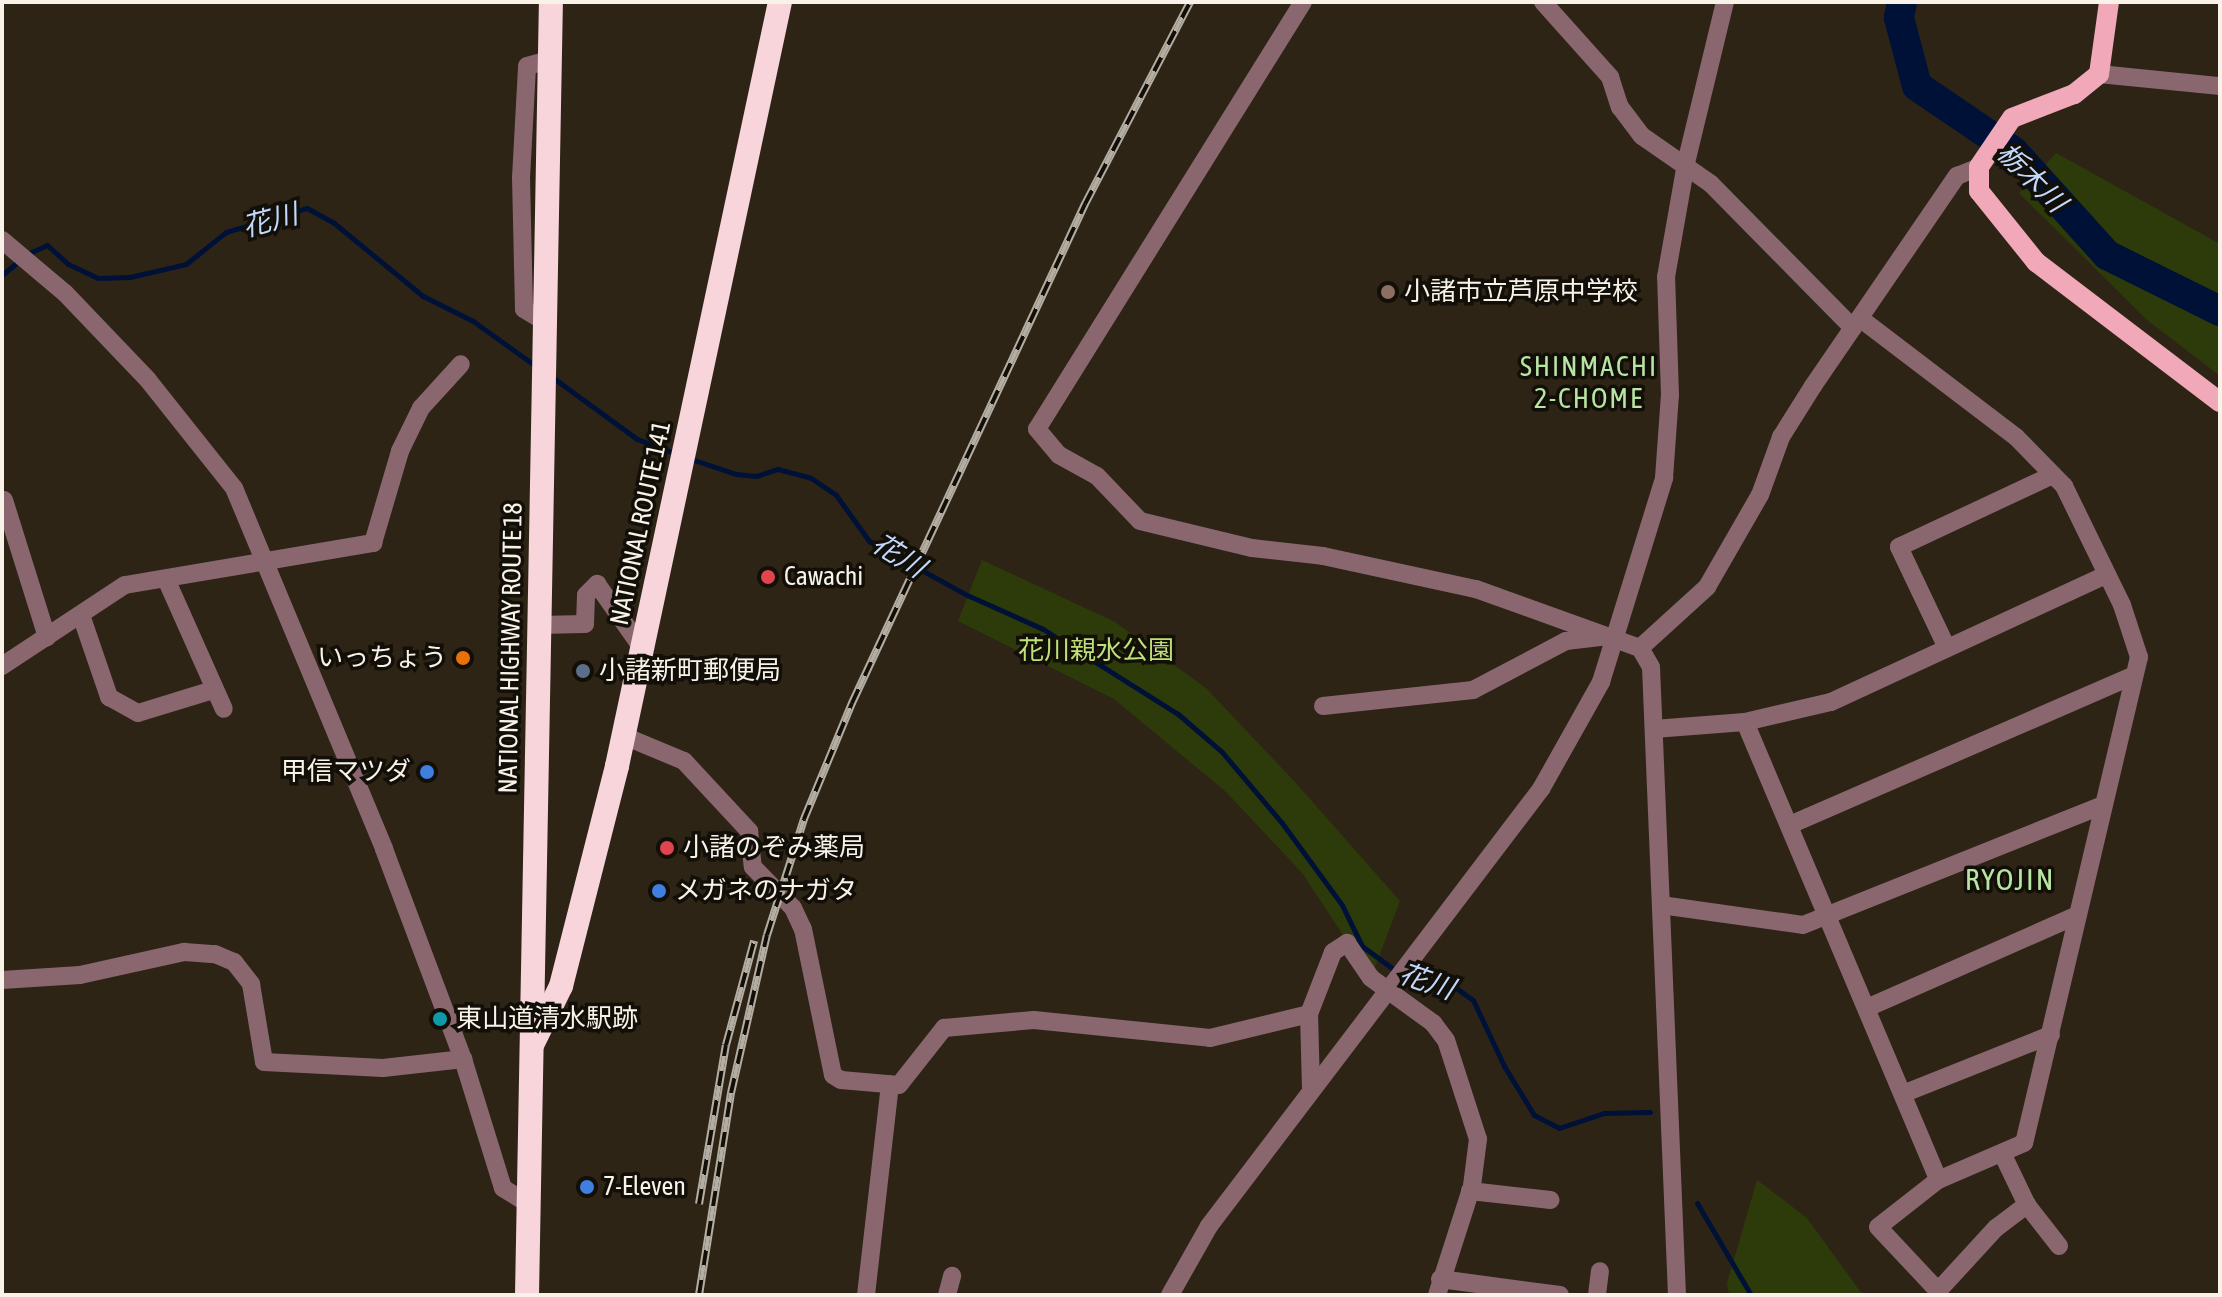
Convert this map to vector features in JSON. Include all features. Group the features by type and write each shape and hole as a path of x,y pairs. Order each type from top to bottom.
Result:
{"highway":[{"name":"NATIONAL HIGHWAY ROUTE 18","path":"527,1295 551,2"},
{"name":"NATIONAL ROUTE 141","path":"531,1047 554,1004 570,951 624,736 780,2"},
{"path":"532,941 548,951 570,951"}],"main road":[{"path":"2109,2 2099,74 2074,94 2012,118 1979,167 1979,191 2036,262 2220,402"}],"street":[{"path":"1303,2 1037,429 1059,455 1097,476 1140,521 1252,548 1323,556 1476,589 1616,635 1640,648 1651,667 1677,1295"},
{"path":"1543,2 1610,77 1629,122 1686,163 1857,324 2016,437 2064,486 2106,575 2139,657 2024,1143 1938,1180 1878,1227 1938,1291 1996,1228 2027,1205"},
{"path":"1170,1295 1209,1226 1549,777 1581,725 1616,635 1664,478 1670,395 1666,277 1686,163 1725,2"},
{"path":"2099,74 2220,86"},
{"path":"1640,648 1707,587 1760,495 1781,437 1957,176 1979,167"},
{"path":"2,240 65,293 148,380 234,488 268,563 463,1059 503,1188 527,1203"},
{"path":"2,666 125,585 373,543 400,451 421,408 461,364"},
{"path":"1947,648 1899,547 2053,475"},
{"path":"4,500 47,637"},
{"path":"1654,729 1745,722 1831,702 2106,575"},
{"path":"166,579 224,709"},
{"path":"539,625 585,624 586,595 597,584 642,648"},
{"path":"81,615 109,697 138,713 213,690"},
{"path":"1323,706 1473,690 1566,641 1616,635"},
{"path":"1792,824 2134,675"},
{"path":"1745,722 1831,916 1938,1180"},
{"path":"624,736 684,761 749,831 753,867 793,908 803,929 833,1075 899,1085 944,1028 1034,1020 1210,1038 1309,1014"},
{"path":"1661,905 1803,925 2103,805"},
{"path":"1869,1007 2078,915"},
{"path":"1311,1089 1309,1014 1333,952 1347,943 1358,964 1392,985 1433,1023 1446,1040 1478,1139 1470,1191 1439,1287 1560,1295"},
{"path":"2,980 80,975 184,952 215,954 234,962 251,984 264,1062 383,1068 463,1059"},
{"path":"1905,1093 2051,1035"},
{"path":"866,1295 890,1084"},
{"path":"2002,1153 2027,1205 2059,1246"},
{"path":"1470,1191 1550,1200"},
{"path":"1597,1295 1600,1271"},
{"path":"947,1295 952,1276"}],"green space":[{"path":"2056,153 2220,244 2220,376 2147,320 2019,193"},
{"name":"花川親水公園","path":"982,560 1115,622 1206,688 1295,782 1400,901 1371,978 1303,874 1226,792 1114,699 958,621"},
{"path":"1757,1180 1806,1217 1863,1295 1729,1295 1727,1283"}],"waterway":[{"name":"栃木川","path":"1902,2 1899,18 1917,86 2014,152 2107,255 2220,311"},
{"name":"花川","path":"27,254 47,245 68,264 98,278 130,277 186,264 226,232 307,208 334,223 423,296 473,321 537,367"},
{"name":"花川","path":"2,275 20,260"},
{"name":"花川","path":"552,377 637,439 675,453"},
{"name":"花川","path":"688,458 736,474 756,476 778,469 811,478 836,495 869,541 967,595 1043,629 1178,714 1222,752 1282,823 1342,905 1362,946 1396,971"},
{"name":"花川","path":"1405,975 1452,985 1473,1000 1504,1066 1534,1115 1559,1128 1604,1113 1650,1112"},
{"name":"花川","path":"1697,1203 1751,1295"}],"railway":[{"path":"699,1295 731,1093 767,935 804,819 852,703 1085,204 1190,2"},
{"path":"699,1204 726,1045 754,941"}],"place":[{"name":"小諸市立芦原中学校","path":"1388,292"},
{"name":"Cawachi","path":"768,577"},
{"name":"いっちょう","path":"463,658"},
{"name":"小諸新町郵便局","path":"583,671"},
{"name":"甲信マツダ","path":"427,772"},
{"name":"小諸のぞみ薬局","path":"667,848"},
{"name":"メガネのナガタ","path":"659,891"},
{"name":"東山道清水駅跡","path":"440,1019"},
{"name":"7-Eleven","path":"587,1187"}],"district":[{"name":"SHINMACHI 2-CHOME","path":"1589,382"},
{"name":"RYOJIN","path":"2010,879"}]}
